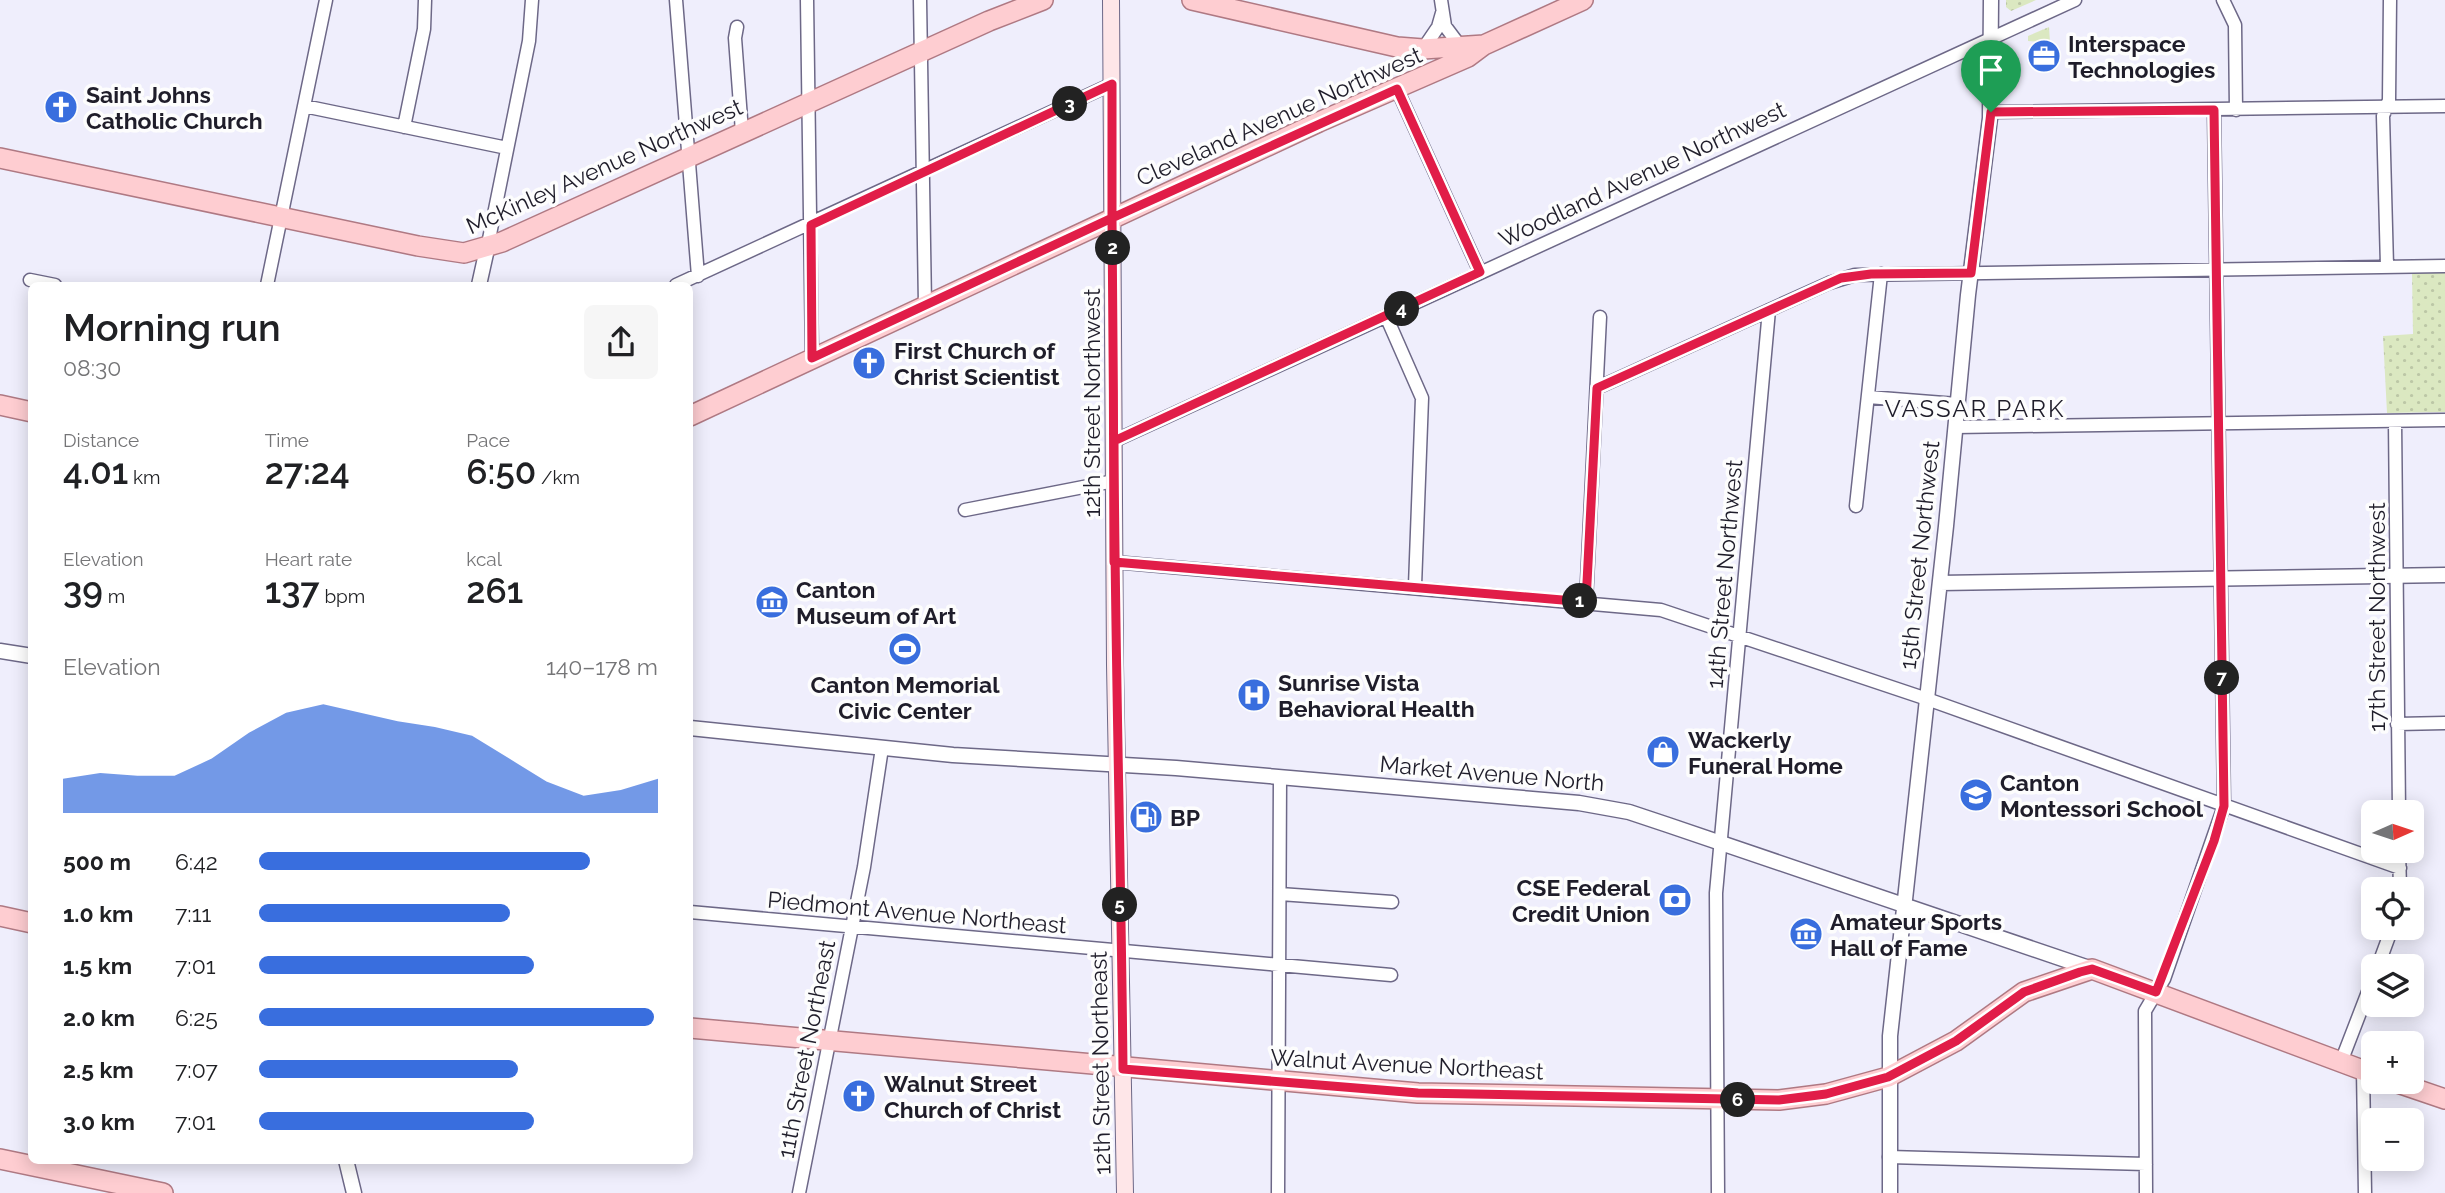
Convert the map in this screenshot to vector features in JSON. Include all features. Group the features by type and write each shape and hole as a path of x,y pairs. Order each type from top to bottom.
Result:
{"main road":[{"name":"McKinley Avenue Northwest","path":"0,158 449,252 470,253 487,249 920,52 1043,0"},
{"name":"12th Street Northwest","path":"1111,0 1116,764"},
{"path":"1192,0 1374,43 1423,49 1484,45"},
{"name":"Cleveland Avenue Northwest","path":"693,415 1112,218 1468,57 1484,45 1583,0"},
{"path":"0,405 28,411"},
{"name":"12th Street Northeast","path":"1116,764 1125,1193"},
{"path":"0,916 28,922"},
{"name":"Market Avenue North","path":"2092,969 2361,1069"},
{"name":"Walnut Avenue Northeast","path":"693,1028 1123,1069 1480,1096 1717,1100 1802,1098 1849,1089 1888,1077 1956,1041 2024,992 2092,969"},
{"path":"2424,1092 2445,1099"},
{"path":"0,1159 112,1188 163,1193"}],"street":[{"path":"268,282 326,0"},
{"path":"404,127 424,29 425,0"},
{"path":"480,282 529,41 532,0"},
{"path":"676,0 698,276"},
{"path":"807,0 812,358"},
{"path":"920,0 925,305"},
{"name":"15th Street Northwest","path":"1890,1193 1888,1077 1957,404 1991,112 1991,0"},
{"name":"Woodland Avenue Northwest","path":"1114,441 2075,0"},
{"path":"2223,0 2235,25 2236,110"},
{"path":"2386,266 2383,116 2389,100 2390,0"},
{"path":"1423,49 1438,27 1441,6"},
{"path":"1441,6 1445,26 1460,46"},
{"path":"737,27 734,38 742,132"},
{"path":"683,282 1112,84"},
{"path":"1397,89 1480,272"},
{"path":"304,106 507,148"},
{"path":"1991,112 2445,106"},
{"path":"2146,1193 2145,1011 2156,992 2205,865 2224,806 2214,110"},
{"path":"1597,388 1841,278 1881,274 2445,266"},
{"path":"1856,506 1881,274"},
{"path":"30,280 40,282"},
{"name":"14th Street Northwest","path":"1718,1193 1716,893 1769,310"},
{"path":"1386,316 1422,398 1415,586"},
{"path":"1586,602 1600,317"},
{"path":"1868,397 1957,404"},
{"path":"1955,427 2445,420"},
{"name":"17th Street Northwest","path":"2395,422 2399,575 2399,800"},
{"path":"965,510 1114,481"},
{"path":"1114,562 1415,586 1661,610 1927,699 2400,868"},
{"path":"1940,583 2445,575"},
{"path":"0,651 28,655"},
{"path":"2397,724 2445,723"},
{"name":"Market Avenue North","path":"693,727 963,756 1116,764 1588,804 1629,812 2092,969"},
{"name":"11th Street Northeast","path":"799,1193 852,928 882,748"},
{"path":"1278,1193 1280,779"},
{"path":"2400,863 2400,877"},
{"path":"1280,894 1392,902"},
{"name":"Piedmont Avenue Northeast","path":"693,912 1121,953 1391,975"},
{"path":"2341,1062 2361,1010"},
{"path":"2365,1193 2367,1094"},
{"path":"1889,1157 2146,1164"},
{"path":"341,1193 345,1164"},
{"path":"347,1164 354,1193"}],"green space":[{"path":"2006,0 2036,0 2011,11 2006,7"},
{"path":"2049,27 2050,43 2028,41 2028,36"},
{"path":"2445,272 2445,412 2387,413 2383,336 2413,334 2412,273"}],"place":[{"name":"Interspace Technologies","path":"2044,56"},
{"name":"Saint Johns Catholic Church","path":"61,107"},
{"name":"First Church of Christ Scientist","path":"869,363"},
{"name":"Canton Museum of Art","path":"772,602"},
{"name":"Canton Memorial Civic Center","path":"905,649"},
{"name":"Sunrise Vista Behavioral Health","path":"1254,695"},
{"name":"Wackerly Funeral Home","path":"1663,752"},
{"name":"Canton Montessori School","path":"1976,795"},
{"name":"BP","path":"1146,817"},
{"name":"CSE Federal Credit Union","path":"1675,900"},
{"name":"Amateur Sports Hall of Fame","path":"1806,934"},
{"name":"Walnut Street Church of Christ","path":"859,1096"}],"district":[{"name":"VASSAR PARK","path":"1975,408"}],"route":[{"path":"1991,112 1971,273 1871,274 1841,278 1597,388 1586,602 1162,564 1114,562 1112,218 812,358 811,225 1112,84 1112,218 1357,104 1397,89 1480,272 1114,441 1114,516 1115,651 1116,764 1123,1069 1480,1096 1779,1100 1849,1089 1910,1068 1956,1041 2024,992 2057,978 2092,969 2156,992 2164,979 2224,810 2214,110 1991,112"}]}
